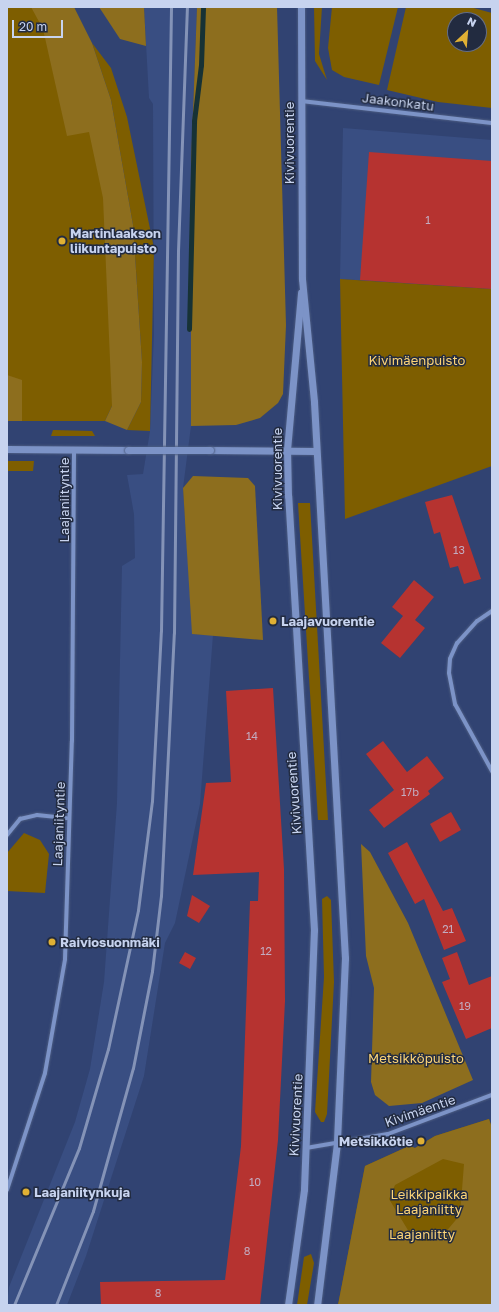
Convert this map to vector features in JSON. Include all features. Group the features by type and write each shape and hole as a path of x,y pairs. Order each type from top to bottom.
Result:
{"street":[{"name":"Kivivuorentie","path":"301,7 302,279 316,451 345,958 337,1143 317,1305"},
{"name":"Jaakonkatu","path":"301,101 492,123"},
{"name":"Kivivuorentie","path":"288,1305 306,1148 314,930 295,640 287,450 302,279"},
{"path":"7,449 316,451"},
{"name":"Laajaniityntie","path":"7,1190 32,1122 56,1021 65,959 67,818 72,741 74,449"},
{"path":"492,611 477,621 457,643 450,659 449,673 455,704 492,772"},
{"path":"7,835 20,819 37,815 67,818"},
{"name":"Kivimäentie","path":"306,1148 388,1134 492,1095"}],"shaded area":[{"path":"144,7 197,7 191,165 191,426 183,488 193,634 213,635 200,804 175,923 165,943 144,1076 86,1256 67,1305 7,1305 9,1287 75,1122 90,1069 104,982 117,803 122,566 135,558 134,514 127,475 143,474 150,431 154,333 153,104 149,98"},
{"path":"343,128 492,140 492,289 340,279"}],"green space":[{"name":"Martinlaakson liikuntapuisto","path":"7,7 59,7 117,203 112,406 105,421 7,421"},
{"path":"31,7 74,7 92,43 111,100 133,225 142,362 141,402 127,430 105,421 112,406 103,198 89,132 67,136 43,29"},
{"path":"99,7 144,7 146,46 120,39"},
{"path":"197,7 277,7 286,325 283,394 278,403 260,418 236,425 191,426 191,165"},
{"path":"314,7 322,7 319,54 327,80 315,61"},
{"path":"332,7 398,7 379,85 344,77 332,70 328,48"},
{"path":"406,7 470,7 492,13 492,108 438,102 387,90"},
{"path":"92,43 111,68 127,117 154,248 150,431 127,430 141,402 142,362 133,225 111,100"},
{"name":"Kivimäenpuisto","path":"340,279 492,289 492,466 345,519"},
{"path":"7,375 22,380 22,421 7,421"},
{"path":"53,430 92,431 95,436 51,436"},
{"path":"7,461 34,461 33,471 7,471"},
{"path":"193,476 248,478 255,486 263,640 192,634 183,488"},
{"path":"298,503 310,503 328,820 318,820"},
{"path":"24,833 40,840 49,854 45,893 7,891 7,853"},
{"name":"Metsikköpuisto","path":"361,844 370,852 408,923 473,1080 422,1103 389,1106 375,1095 371,1082 374,988 366,956"},
{"path":"327,896 331,900 334,982 327,1114 324,1122 321,1122 315,1112 324,977 322,899"},
{"name":"Laajaniitty","path":"489,1119 492,1128 492,1305 338,1305 365,1166 409,1146 415,1148 435,1136"},
{"name":"Laajaniitty","path":"489,1119 492,1128 492,1305 338,1305 365,1166 409,1146 415,1148 435,1136","holes":["443,1159 464,1164 460,1215 444,1234 428,1241 414,1240 389,1199 395,1185"]},
{"path":"311,1254 314,1263 307,1305 297,1305 304,1257"}],"building":[{"path":"369,152 492,161 492,289 360,280"},
{"path":"452,495 481,579 464,584 458,566 450,568 440,532 434,534 425,502"},
{"path":"414,580 434,597 415,620 425,628 400,658 381,643 403,616 392,607"},
{"path":"273,688 284,869 285,1001 278,1140 260,1305 101,1305 100,1282 225,1280 241,1146 250,901 258,901 259,872 193,875 206,783 231,782 226,691"},
{"path":"383,741 407,772 427,756 444,778 428,791 430,794 384,828 369,810 394,790 366,754"},
{"path":"451,812 461,830 440,842 430,824"},
{"path":"407,842 443,911 452,908 466,941 444,950 424,899 415,904 388,853"},
{"path":"192,895 210,906 199,923 187,916"},
{"path":"185,952 196,958 190,969 179,963"},
{"path":"457,952 469,985 492,976 492,1028 466,1039 442,982 450,979 442,958"}],"waterway":[{"path":"189,329 194,121 201,65 203,7"}],"railway":[{"path":"14,1305 79,1148 108,1049 138,910 152,801 161,631 171,7"},
{"path":"56,1305 93,1211 133,1068 152,971 161,896 174,633 178,251 187,7"}],"place":[{"name":"Martinlaakson liikuntapuisto","path":"62,241"},
{"name":"Laajavuorentie","path":"273,621"},
{"name":"Raiviosuonmäki","path":"52,942"},
{"name":"Metsikkötie","path":"421,1141"},
{"name":"Laajaniitynkuja","path":"26,1192"}],"park label":[{"name":"Leikkipaikka Laajaniitty","path":"429,1202"}]}
